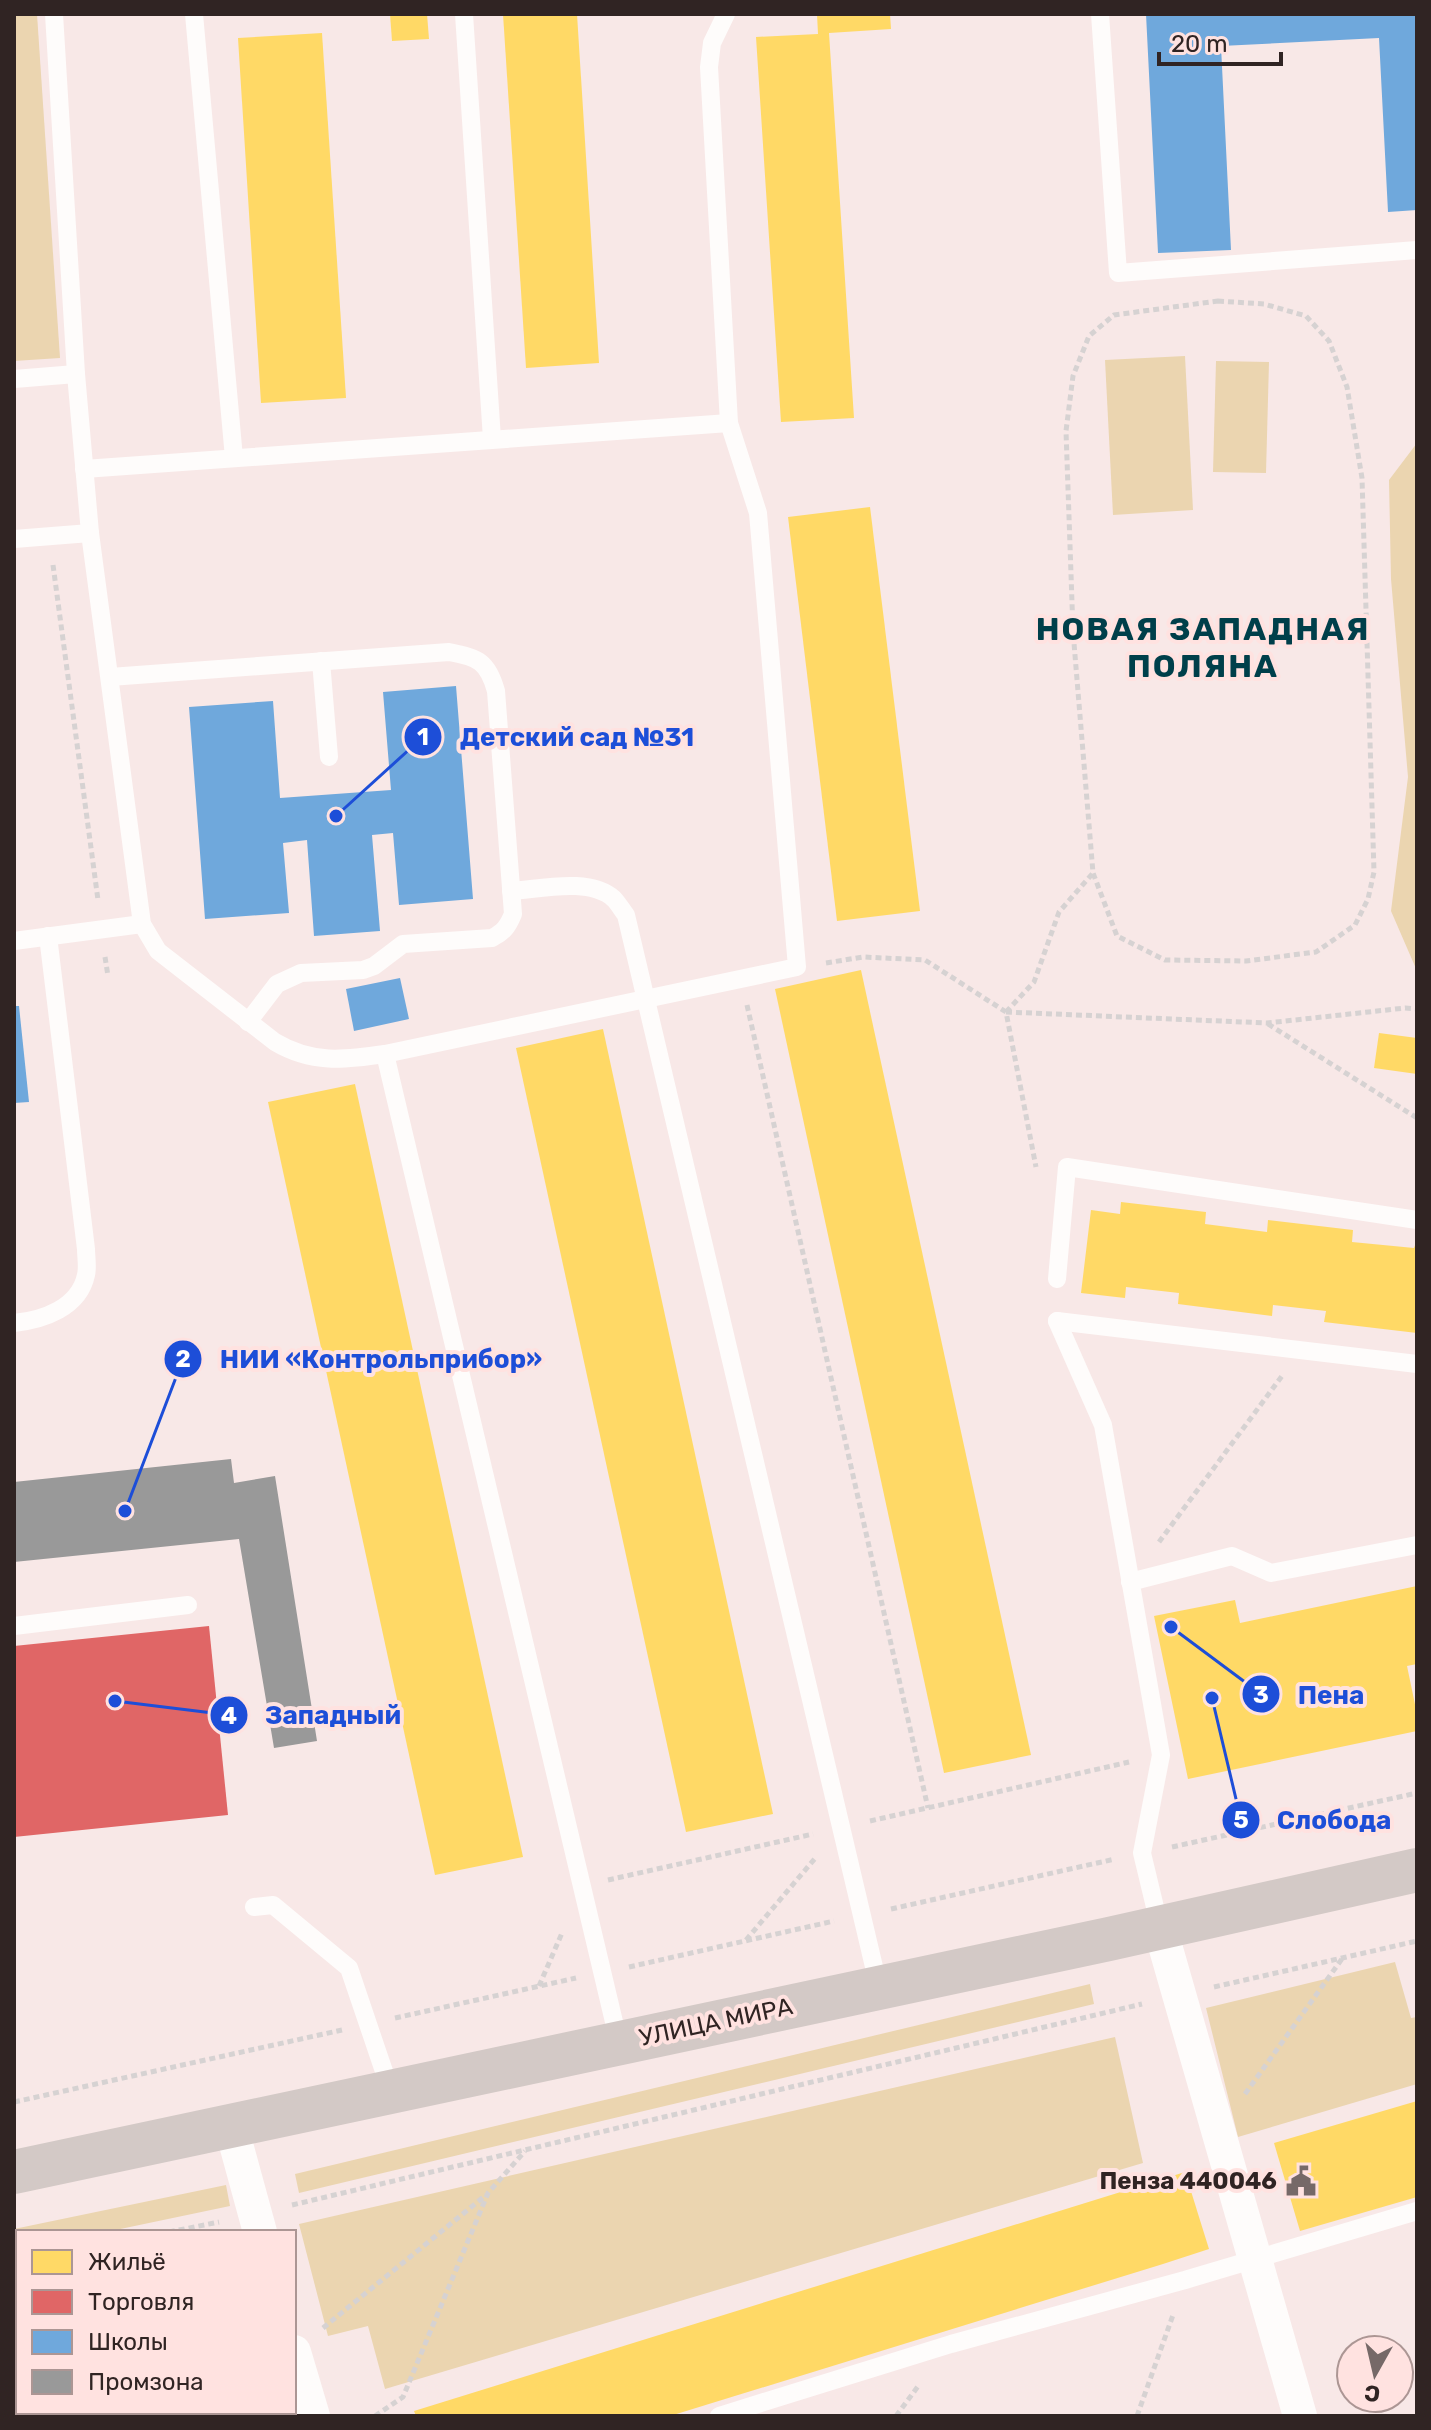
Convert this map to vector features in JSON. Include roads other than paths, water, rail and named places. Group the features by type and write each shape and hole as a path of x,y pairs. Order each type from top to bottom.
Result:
{"main road":[{"name":"УЛИЦА МИРА","path":"14,2172 1160,1928 1417,1870"}],"street":[{"path":"1160,1928 1300,2416"},
{"path":"231,2126 257,2223"},
{"path":"305,2408 306,2342"}],"lane":[{"path":"54,14 76,374 90,533 142,924 158,951 248,1022 294,1054 322,1059 385,1054 797,967 758,513 729,423 709,67 712,43 726,14"},
{"path":"194,14 234,458"},
{"path":"464,14 492,439"},
{"path":"1100,14 1118,273 1417,250"},
{"path":"14,379 76,374"},
{"path":"84,469 729,423"},
{"path":"14,539 90,533"},
{"path":"110,677 449,652 471,656 482,663 492,676 496,691 513,914 502,933 492,938 403,944 374,966 363,970 301,973 277,984 248,1022"},
{"path":"321,661 329,757"},
{"path":"511,891 576,887 597,889 614,899 626,915 879,1988"},
{"path":"14,941 142,924"},
{"path":"14,1323 31,1321 59,1311 78,1296 86,1275 86,1249 48,936"},
{"path":"385,1054 619,2043"},
{"path":"1057,1279 1067,1167 1417,1220"},
{"path":"1160,1928 1142,1853 1161,1755 1103,1425 1057,1321 1417,1364"},
{"path":"1130,1582 1232,1556 1271,1573 1417,1545"},
{"path":"14,1626 188,1605"},
{"path":"254,1907 273,1905 349,1968 391,2092"},
{"path":"719,2416 951,2344 1185,2280 1417,2211"}],"place":[{"name":"Детский сад №31","path":"336,816"},
{"name":"НИИ «Контрольприбор»","path":"125,1511"},
{"name":"Пена","path":"1171,1627"},
{"name":"Слобода","path":"1212,1698"},
{"name":"Западный","path":"115,1701"},
{"name":"Пенза 440046","path":"1301,2181"}],"district":[{"name":"НОВАЯ ЗАПАДНАЯ ПОЛЯНА","path":"1203,648"}]}
